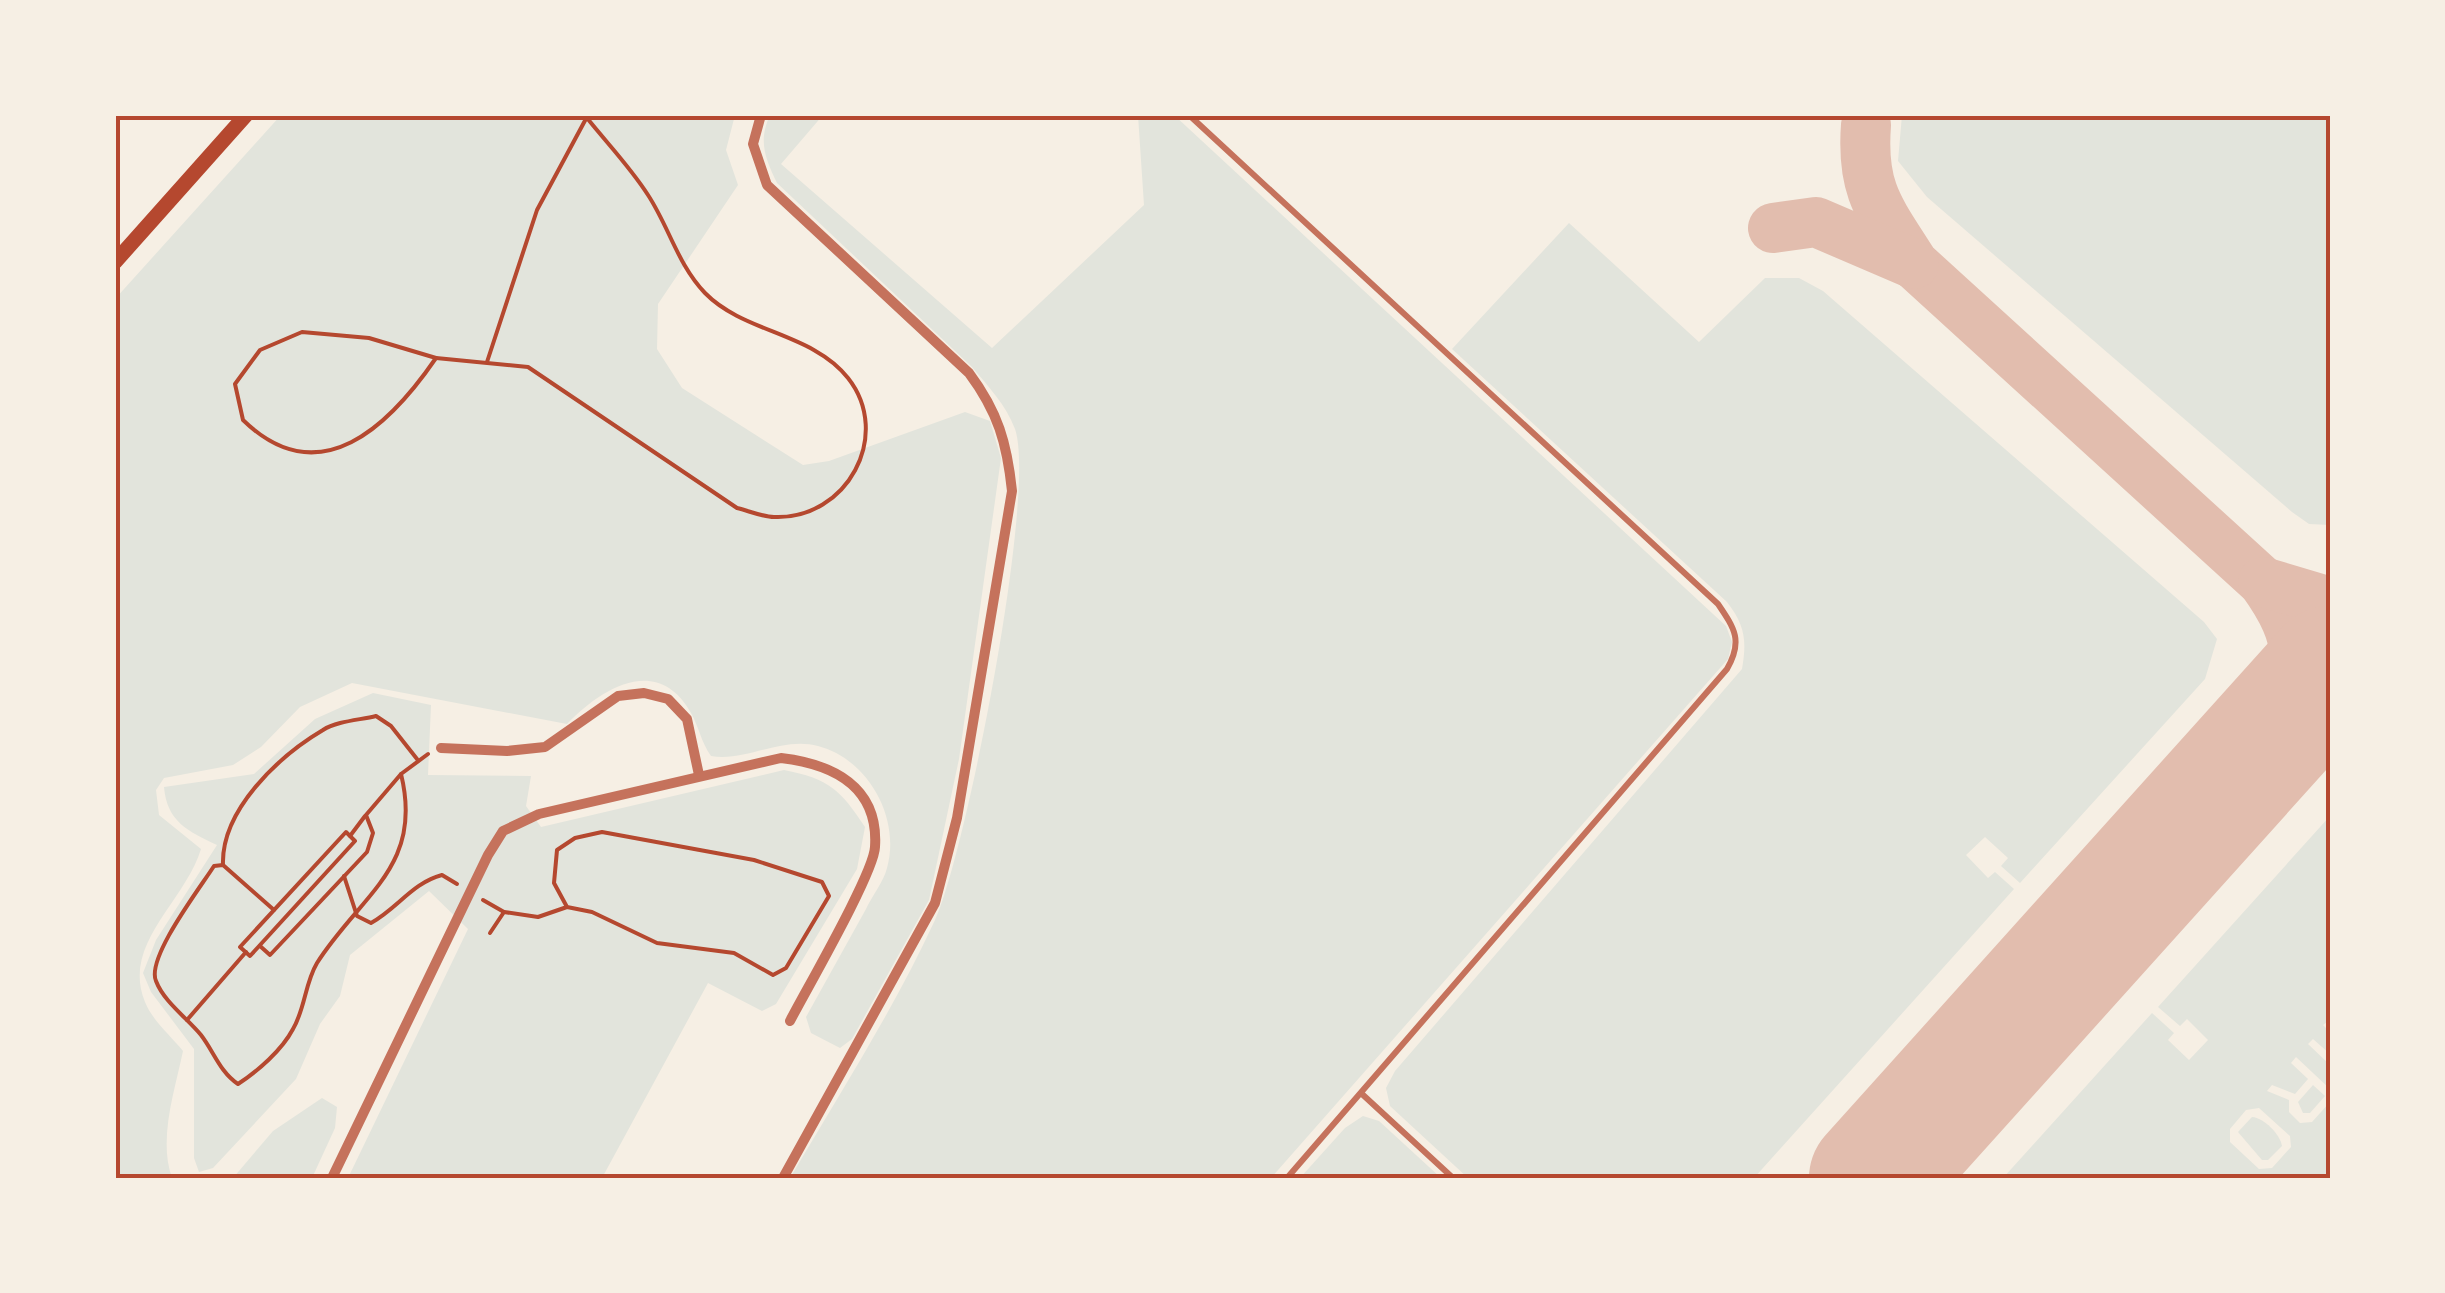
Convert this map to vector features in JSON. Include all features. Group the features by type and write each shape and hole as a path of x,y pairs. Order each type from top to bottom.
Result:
{"main road":[{"path":"115,262 246,115"}],"street":[{"path":"761,115 753,144 767,185 969,373 994,407 1001,425 1012,490 957,818 935,903 782,1178"},
{"path":"441,748 507,751 545,747 618,696 644,692 668,699 686,718 699,775"},
{"path":"332,1178 503,831 539,814 781,758 818,762 852,781 867,808 876,846 872,862 790,1020"}],"lane":[{"path":"1189,115 1718,604 1737,631 1738,650 1727,669 1286,1178"},
{"path":"1362,1094 1453,1178"}],"path":[{"path":"436,358 387,420 358,440 306,453 288,452 243,420 235,384 260,350 302,332 369,338 436,358 528,367 737,508 775,518 814,508 838,494 859,468 868,440 864,408 841,369 799,343 735,316 708,296 686,270 648,195 588,116 536,210 487,362"},
{"path":"223,865 235,818 261,780 325,728 376,716 392,726 417,759"},
{"path":"350,836 417,759 441,748"},
{"path":"274,910 223,865 214,866 156,960 154,978 227,1076 238,1084 254,1073 293,1030 316,965 387,878 403,846 410,807 402,774"},
{"path":"260,946 270,954 367,852 373,833 366,815"},
{"path":"346,832 350,836 355,840 260,946 250,956 240,947 346,832"},
{"path":"344,876 357,916 371,923 392,912 420,880 442,874 504,912 538,917 567,907 592,912 656,943 734,952 773,975 786,968 829,896 822,882 754,860 602,832 576,838 556,850 554,883 567,907"},
{"path":"490,933 504,912"},
{"path":"187,1020 246,952"}],"shaded area":[{"path":"281,115 735,115 726,150 738,185 658,304 657,349 682,388 803,465 829,461 965,412 990,421 1001,458 959,759 929,900 852,1039 840,1048 811,1033 806,1017 883,878 890,849 885,811 865,777 852,764 836,753 805,744 737,756 711,756 691,713 677,695 662,684 646,681 612,689 567,724 352,683 300,707 261,747 233,765 164,778 156,790 159,815 201,849 141,961 140,981 148,1009 183,1051 167,1131 172,1178 115,1178 115,299"},
{"path":"770,115 823,115 781,164 992,348 1144,205 1138,115 1174,115 1726,626 1732,642 1728,659 1271,1178 790,1178 902,986 935,920 948,882 995,673 1008,595 1019,466 1011,420 972,367 777,183 764,149"},
{"path":"1902,115 2330,115 2330,525 2309,524 2292,512 1927,197 1898,161"},
{"path":"1569,223 1699,342 1765,278 1799,278 1823,291 2204,622 2217,639 2205,679 2020,883 2001,866 2008,858 1985,837 1966,855 1988,878 1995,872 2014,889 1754,1178 1468,1178 1390,1106 1386,1088 1395,1071 1742,669 1743,634 1727,602 1452,349"},
{"path":"373,693 431,705 428,775 531,776 526,806 541,827 784,770 812,777 832,788 865,827 857,869 776,1004 762,1011 708,983 602,1178 348,1178 468,929 429,891 350,955 340,996 320,1024 296,1079 213,1168 199,1172 194,1158 194,1049 151,992 143,973 156,940 217,845 188,830 174,817 164,787 254,774 315,719"},
{"path":"2330,816 2330,1020 2323,1025 2330,1032 2330,1054 2313,1039 2308,1044 2330,1065 2330,1089 2296,1057 2291,1063 2308,1079 2295,1094 2272,1085 2267,1091 2289,1100 2289,1112 2300,1123 2312,1122 2330,1102 2330,1178 2003,1178 2152,1013 2174,1033 2168,1040 2189,1060 2208,1040 2187,1019 2180,1026 2158,1007","holes":["2259,1108 2290,1136 2291,1147 2272,1168 2259,1169 2230,1142 2230,1129 2246,1110"]},
{"path":"2313,1085 2325,1096 2310,1113 2303,1113 2298,1102"},
{"path":"322,1098 337,1107 335,1128 312,1178 233,1178 273,1131"},
{"path":"1363,1116 1379,1121 1441,1178 1300,1178 1345,1128"},
{"path":"2252,1117 2266,1123 2281,1141 2282,1146 2268,1160 2262,1160 2238,1132"}],"taxiway":[{"path":"1866,125 1867,167 1875,199 1914,264 2263,582 2286,621 2294,655 2290,689 2275,732"},
{"path":"1773,228 1816,222 1914,264"},
{"path":"2263,582 2330,602"}],"runway":[{"path":"1873,1178 2330,670"}]}
